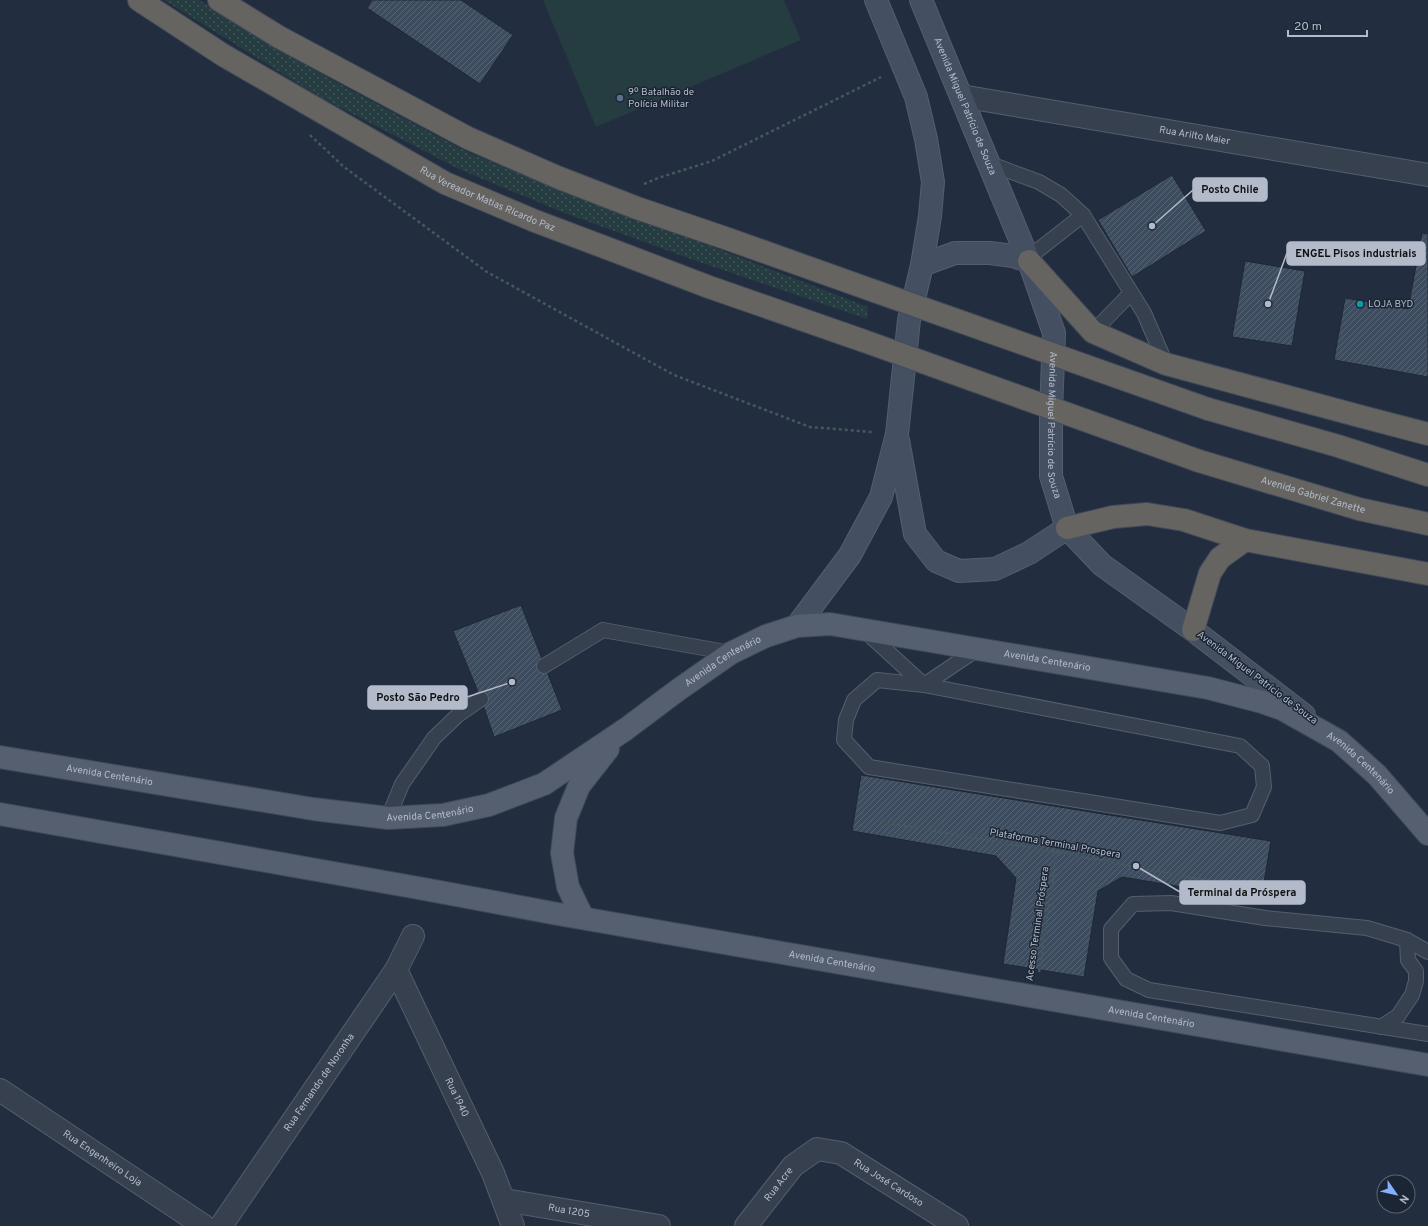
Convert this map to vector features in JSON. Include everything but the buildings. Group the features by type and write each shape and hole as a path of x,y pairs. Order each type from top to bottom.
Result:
{"highway":[{"name":"Rua Vereador Matias Ricardo Paz","path":"139,0 223,55 445,183 534,221 709,287 1199,461"},
{"path":"219,0 279,37 468,138 557,177 637,208 1208,409 1338,446 1428,475"},
{"path":"1029,262 1092,332 1166,364 1428,434"},
{"name":"Avenida Gabriel Zanette","path":"1199,461 1359,509 1428,524"},
{"path":"1067,528 1113,517 1147,514 1184,520 1245,540 1428,574"},
{"path":"1193,630 1210,573 1220,558 1245,540"}],"main road":[{"path":"797,626 850,555 881,497 897,434 909,320 922,265 930,216 933,182 926,139 916,97 876,0"},
{"name":"Avenida Miguel Patrício de Souza","path":"921,0 1029,262 1054,333 1051,412 1051,476 1067,528 1102,565 1193,630 1339,741"},
{"path":"922,265 955,253 990,253 1013,256 1029,262"},
{"path":"897,434 915,534 936,561 959,571 995,569 1029,553 1067,528"},
{"name":"Avenida Centenário","path":"0,757 313,809 388,818 443,815 489,805 544,784 626,729 731,653 766,636 797,626 830,624 976,650 1208,688 1262,702 1282,709 1339,741 1377,775 1428,834"},
{"path":"583,918 568,887 562,853 566,818 578,786 626,729"},
{"name":"Avenida Centenário","path":"0,814 1035,998 1428,1065"}],"street":[{"name":"Rua Arilto Maier","path":"961,96 1428,176"},
{"name":"Rua Fernando de Noronha","path":"221,1226 396,970 413,936"},
{"name":"Rua 1940","path":"396,970 493,1173 513,1226"},
{"name":"Rua Engenheiro Loja","path":"0,1090 204,1226"},
{"name":"Rua Acre","path":"746,1226 793,1166 817,1149"},
{"name":"Rua José Cardoso","path":"817,1149 841,1153 957,1226"},
{"name":"Rua 1205","path":"504,1200 659,1226"}],"lane":[{"path":"988,163 1039,182 1061,195 1083,215 1144,313 1166,364"},
{"path":"1029,262 1037,250 1083,215"},
{"path":"1092,332 1131,293"},
{"path":"544,666 603,630 731,653"},
{"path":"864,630 924,685 1240,746 1262,766 1264,787 1252,816 1220,823 869,766 844,740 846,720 854,700 877,680 924,685 976,650"},
{"path":"388,818 402,784 434,738 458,714 481,699"},
{"path":"1428,952 1407,940 1367,928 1266,918 1171,903 1133,904 1111,930 1111,958 1126,980 1150,990 1428,1034"},
{"path":"1381,1026 1398,1016 1412,995 1416,981 1416,971 1408,960 1407,940"}],"path":[{"path":"640,186 658,178 712,161 882,77"},
{"path":"310,135 344,167 487,272 674,375 810,427 897,434"},
{"name":"Plataforma Terminal Prospera","path":"880,822 1057,852 1251,889"},
{"name":"Acesso Terminal Próspera","path":"1035,998 1057,852"}],"green space":[{"path":"164,0 199,0 330,79 469,153 561,190 868,307 867,319 691,259 562,212 461,170 320,97"},
{"path":"543,0 784,0 801,40 596,127"}],"place":[{"name":"9º Batalhão de Polícia Militar","path":"620,98"},
{"name":"Posto Chile","path":"1152,226"},
{"name":"ENGEL Pisos industriais","path":"1268,304"},
{"name":"LOJA BYD","path":"1360,304"},
{"name":"Posto São Pedro","path":"512,682"},
{"name":"Terminal da Próspera","path":"1136,866"}]}
